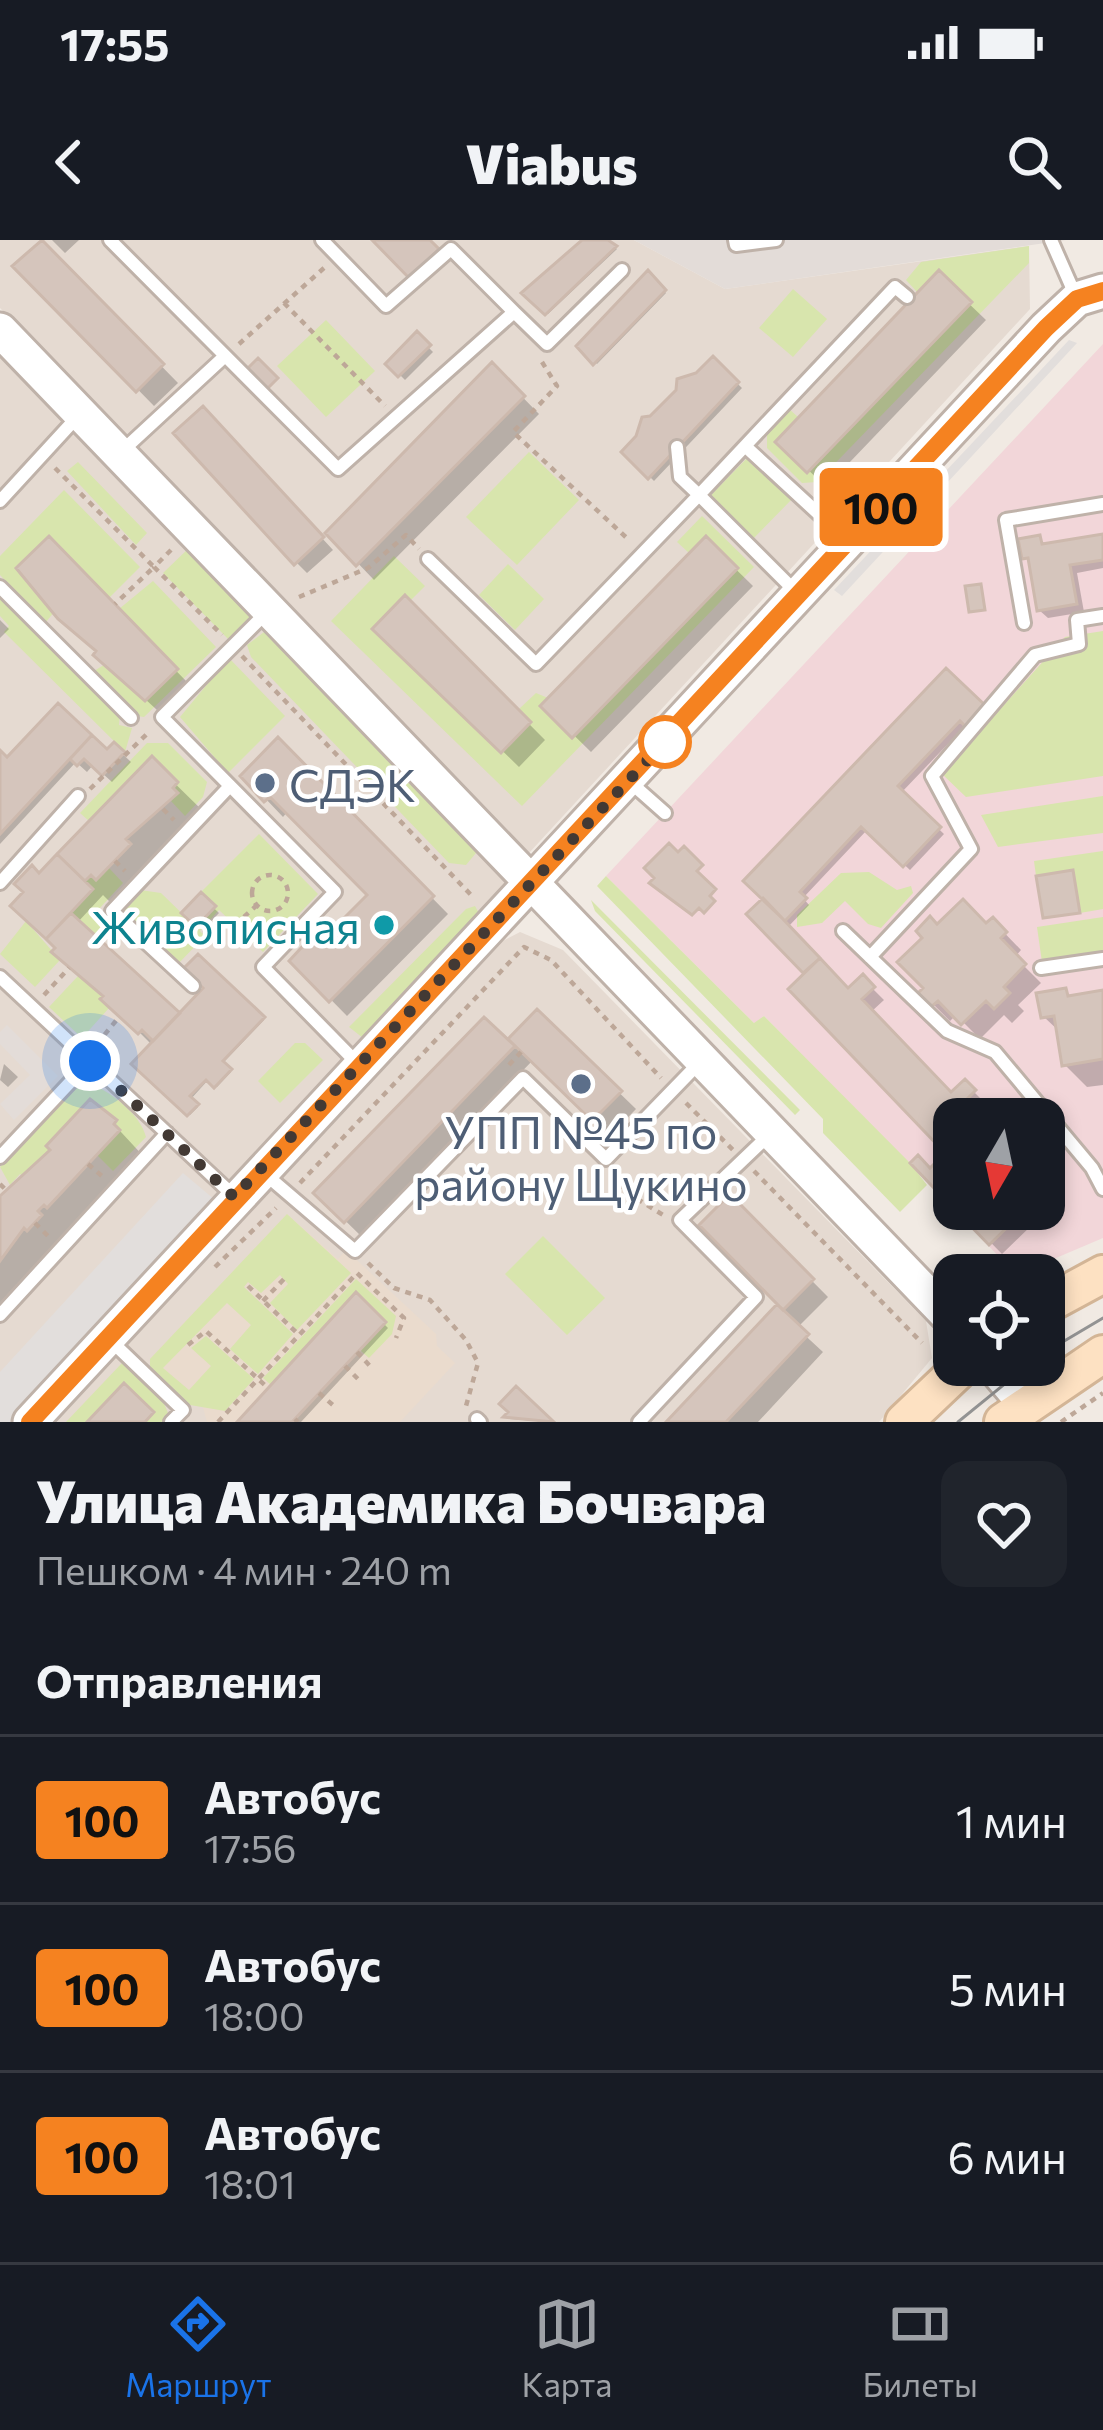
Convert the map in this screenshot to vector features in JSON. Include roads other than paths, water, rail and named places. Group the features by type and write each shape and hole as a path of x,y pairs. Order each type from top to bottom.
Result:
{"main road":[{"path":"1065,1295 1103,1274"},
{"path":"1014,1413 1103,1354"},
{"path":"904,1422 942,1386"}],"street":[{"path":"30,1422 260,1169 799,595 1090,295"},
{"path":"0,330 119,455 284,604 532,883 933,1300"}],"lane":[{"path":"110,240 338,469 514,312"},
{"path":"322,240 386,306 447,244 547,344 622,269"},
{"path":"735,240 736,245 776,240"},
{"path":"1051,240 1090,295"},
{"path":"428,559 536,664 895,287 907,297"},
{"path":"119,455 225,356"},
{"path":"0,502 80,414"},
{"path":"746,446 849,542"},
{"path":"677,448 680,477 799,595"},
{"path":"1024,623 1006,520 1103,504"},
{"path":"0,586 131,718"},
{"path":"284,604 162,718 335,892 263,967 358,1064"},
{"path":"870,956 970,849 932,776 1035,655 1079,644 1077,620 1103,616"},
{"path":"629,781 665,813"},
{"path":"193,986 112,911 229,787"},
{"path":"0,883 78,796"},
{"path":"843,931 947,1031 995,1052 1103,1189"},
{"path":"1041,968 1103,958"},
{"path":"2,985 234,1197"},
{"path":"0,1157 87,1059"},
{"path":"260,1169 355,1251 523,1078 606,1159 701,1061"},
{"path":"0,1315 167,1133"},
{"path":"639,1422 756,1297 680,1220 771,1133"},
{"path":"108,1337 183,1410 171,1422"}],"tram line":[{"path":"1065,1341 1103,1318"},
{"path":"958,1422 1002,1386"}],"place":[{"name":"СДЭК","path":"265,783"},
{"name":"Живописная","path":"384,925"},
{"name":"УПП №45 по району Щукино","path":"581,1084"}]}
